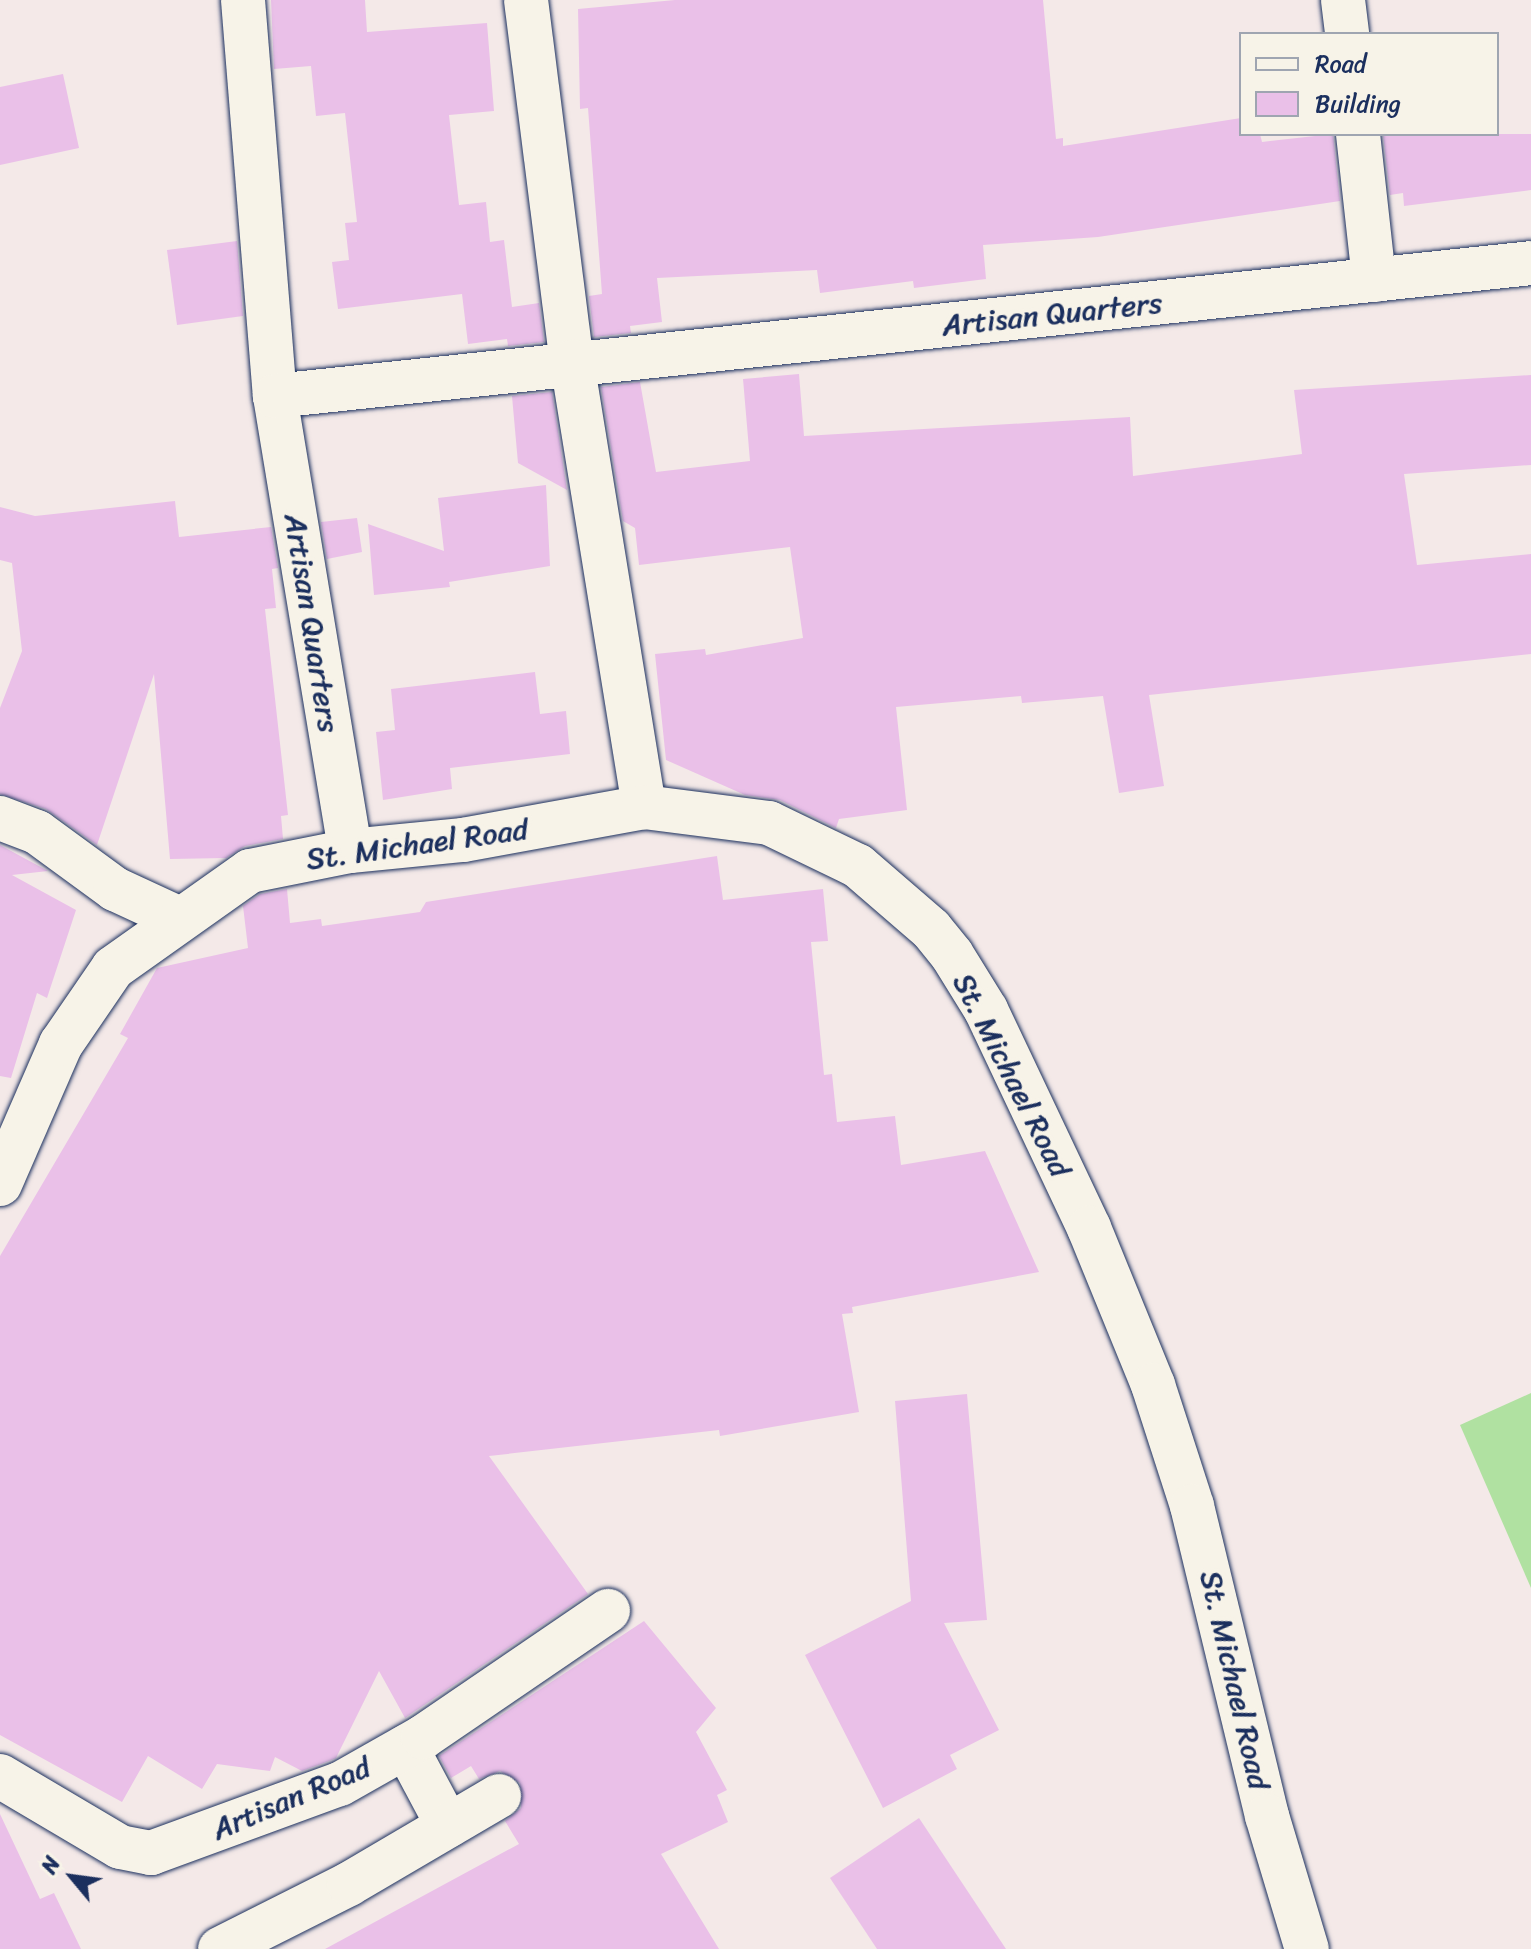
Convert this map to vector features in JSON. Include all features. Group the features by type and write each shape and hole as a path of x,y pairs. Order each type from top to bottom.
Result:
{"street":[{"name":"Artisan Quarters","path":"243,0 275,396 350,851"},
{"path":"526,0 572,362 644,807"},
{"path":"1343,0 1347,32"},
{"path":"1358,136 1374,280"},
{"name":"Artisan Quarters","path":"275,396 572,362 1531,263"},
{"name":"St. Michael Road","path":"180,919 250,871 350,851 463,840 644,807 769,823 858,866 931,929 986,1010 1089,1228 1153,1385 1212,1577 1267,1816 1307,1949"},
{"path":"0,818 37,832 115,889 180,919 113,968 87,1004 61,1044 0,1184"},
{"name":"Artisan Road","path":"0,1776 120,1847 151,1853 340,1784 406,1747 608,1611"},
{"path":"406,1747 448,1826"},
{"path":"220,1949 349,1884 499,1796"}],"green space":[{"path":"1531,1393 1531,1588 1460,1425"}],"building":[{"path":"271,0 365,0 367,32 487,23 494,111 449,115 459,205 486,202 490,242 504,240 512,307 539,303 544,342 508,346 507,339 468,344 462,294 338,309 332,262 349,260 345,223 357,222 345,113 316,116 311,66 274,69"},
{"path":"675,0 1043,0 1056,139 1063,138 1063,146 1239,118 1239,136 1260,136 1262,142 1333,136 1340,201 1098,237 983,245 986,279 914,288 913,281 820,293 817,270 657,278 662,322 630,326 631,333 594,337 589,296 602,294 588,108 580,109 578,9"},
{"path":"63,74 79,148 0,165 0,87"},
{"path":"1531,134 1531,190 1404,206 1403,193 1390,195 1383,136"},
{"path":"237,241 243,316 177,325 167,250"},
{"path":"799,374 804,436 1130,417 1133,476 1302,454 1294,390 1531,375 1531,465 1404,474 1417,565 1531,554 1531,654 1149,695 1164,786 1119,793 1103,696 1022,703 1021,696 896,707 907,810 839,819 836,828 780,800 745,795 666,760 655,654 705,649 706,655 803,638 790,547 639,565 635,528 623,521 601,387 640,382 656,472 750,461 743,379"},
{"path":"552,392 567,490 518,463 512,396"},
{"path":"546,485 550,566 449,582 450,587 374,595 368,524 444,551 438,498"},
{"path":"175,501 179,537 271,527 278,568 272,569 276,608 265,609 288,815 281,816 283,839 245,846 226,858 170,859 154,674 97,845 46,809 0,794 0,708 22,651 12,563 0,560 0,507 35,516"},
{"path":"357,518 362,552 327,559 321,522"},
{"path":"535,672 540,714 566,711 570,754 450,768 452,789 383,800 376,732 395,730 391,689"},
{"path":"0,845 48,871 12,875 76,910 47,998 37,993 11,1078 0,1076"},
{"path":"717,856 723,900 823,889 828,941 811,942 824,1075 832,1074 837,1122 895,1116 901,1165 985,1151 1039,1272 852,1307 853,1313 842,1314 859,1412 720,1436 719,1430 489,1456 588,1594 405,1718 379,1671 336,1758 302,1771 275,1757 270,1771 217,1764 202,1789 148,1756 122,1802 0,1735 0,1256 128,1038 120,1034 157,968 248,948 243,906 260,894 287,889 290,923 321,919 322,926 420,912 426,902"},
{"path":"967,1394 987,1620 944,1623 999,1730 950,1755 957,1769 883,1808 805,1655 911,1601 895,1401"},
{"path":"644,1621 716,1708 696,1732 727,1790 717,1795 728,1822 661,1854 719,1949 325,1949 519,1844 505,1821 521,1808 520,1783 500,1771 479,1779 471,1766 451,1778 439,1756"},
{"path":"0,1814 40,1899 54,1893 81,1949 0,1949"},
{"path":"919,1818 1006,1949 877,1949 830,1878"}]}
